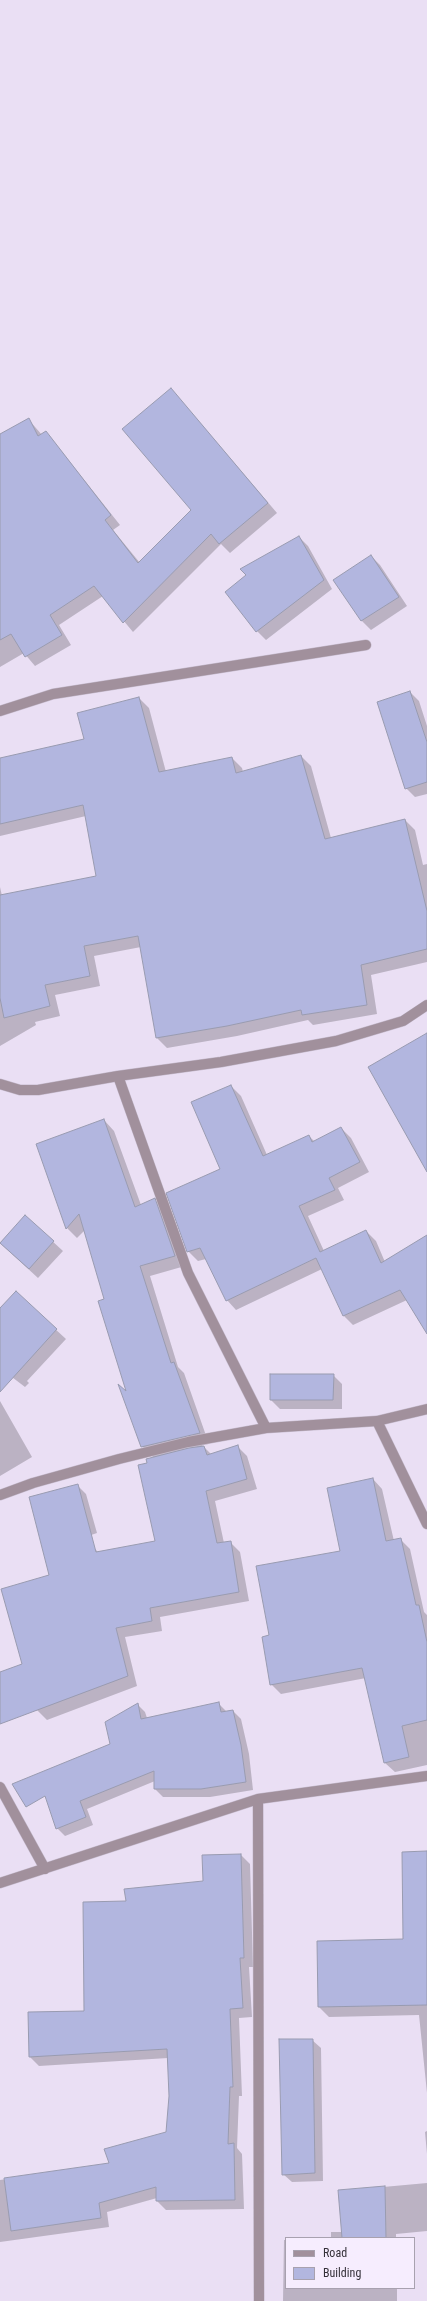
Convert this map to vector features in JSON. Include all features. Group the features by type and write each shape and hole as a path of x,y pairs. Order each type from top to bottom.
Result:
{"street":[{"path":"0,711 53,694 366,645"},
{"path":"0,1084 20,1090 38,1090 118,1076 221,1062 336,1041 403,1021 427,1005"},
{"path":"118,1076 188,1273 266,1428"},
{"path":"0,1496 33,1483 119,1459 188,1442 266,1428 377,1420 427,1409"},
{"path":"377,1420 427,1524"},
{"path":"0,1883 258,1799 427,1776"},
{"path":"0,1787 45,1869"},
{"path":"258,1799 259,2301"}],"building":[{"path":"171,388 268,503 219,544 211,534 123,623 94,586 50,615 62,635 25,657 11,634 0,640 0,434 29,418 38,436 46,431 111,515 105,520 138,563 191,510 122,429"},
{"path":"299,536 324,580 256,632 225,592 246,575 240,569"},
{"path":"371,555 399,597 361,621 333,580"},
{"path":"410,691 427,742 427,782 405,789 377,702"},
{"path":"139,697 159,772 232,757 236,773 301,755 325,839 405,819 427,911 427,949 361,965 367,1005 302,1015 301,1010 227,1026 156,1038 138,936 84,946 90,976 45,985 50,1006 4,1018 0,998 0,895 96,876 83,805 0,824 0,758 84,739 77,713"},
{"path":"427,1033 427,1172 368,1067"},
{"path":"231,1085 263,1156 309,1135 312,1142 341,1127 360,1162 329,1178 335,1190 299,1206 320,1252 366,1230 381,1263 427,1235 427,1334 400,1290 343,1316 316,1258 226,1301 200,1248 187,1252 166,1193 220,1169 191,1102"},
{"path":"104,1119 135,1207 155,1198 175,1256 140,1266 171,1363 174,1362 200,1433 141,1447 118,1384 126,1391 98,1301 104,1299 79,1214 66,1229 36,1144"},
{"path":"25,1215 54,1241 29,1269 0,1243"},
{"path":"16,1291 57,1329 0,1392 0,1308"},
{"path":"270,1374 334,1374 333,1400 270,1400"},
{"path":"238,1445 247,1479 206,1491 217,1543 231,1541 239,1592 150,1608 152,1621 116,1628 128,1676 0,1724 0,1672 22,1664 1,1589 49,1575 29,1497 78,1484 96,1552 155,1541 138,1465 147,1463 146,1459 189,1448 204,1446 207,1455"},
{"path":"373,1478 386,1541 401,1538 416,1605 419,1605 427,1642 427,1720 402,1726 409,1757 384,1763 362,1668 270,1685 262,1637 269,1635 256,1566 340,1551 327,1488"},
{"path":"219,1702 221,1712 233,1710 241,1745 246,1782 201,1789 154,1789 154,1771 80,1801 86,1817 56,1829 45,1796 26,1807 12,1784 110,1744 105,1722 138,1703 141,1719"},
{"path":"427,1851 427,2005 318,2007 317,1941 403,1939 402,1852"},
{"path":"241,1854 244,1958 240,1958 243,2008 230,2009 233,2087 230,2087 228,2144 234,2143 235,2200 156,2201 156,2187 99,2203 101,2218 11,2231 4,2178 109,2163 104,2149 166,2132 169,2096 167,2049 29,2057 28,2012 84,2011 83,1902 126,1901 124,1889 203,1881 202,1855"},
{"path":"279,2039 313,2039 315,2173 282,2175"},
{"path":"385,2186 386,2237 342,2237 338,2190"}]}
